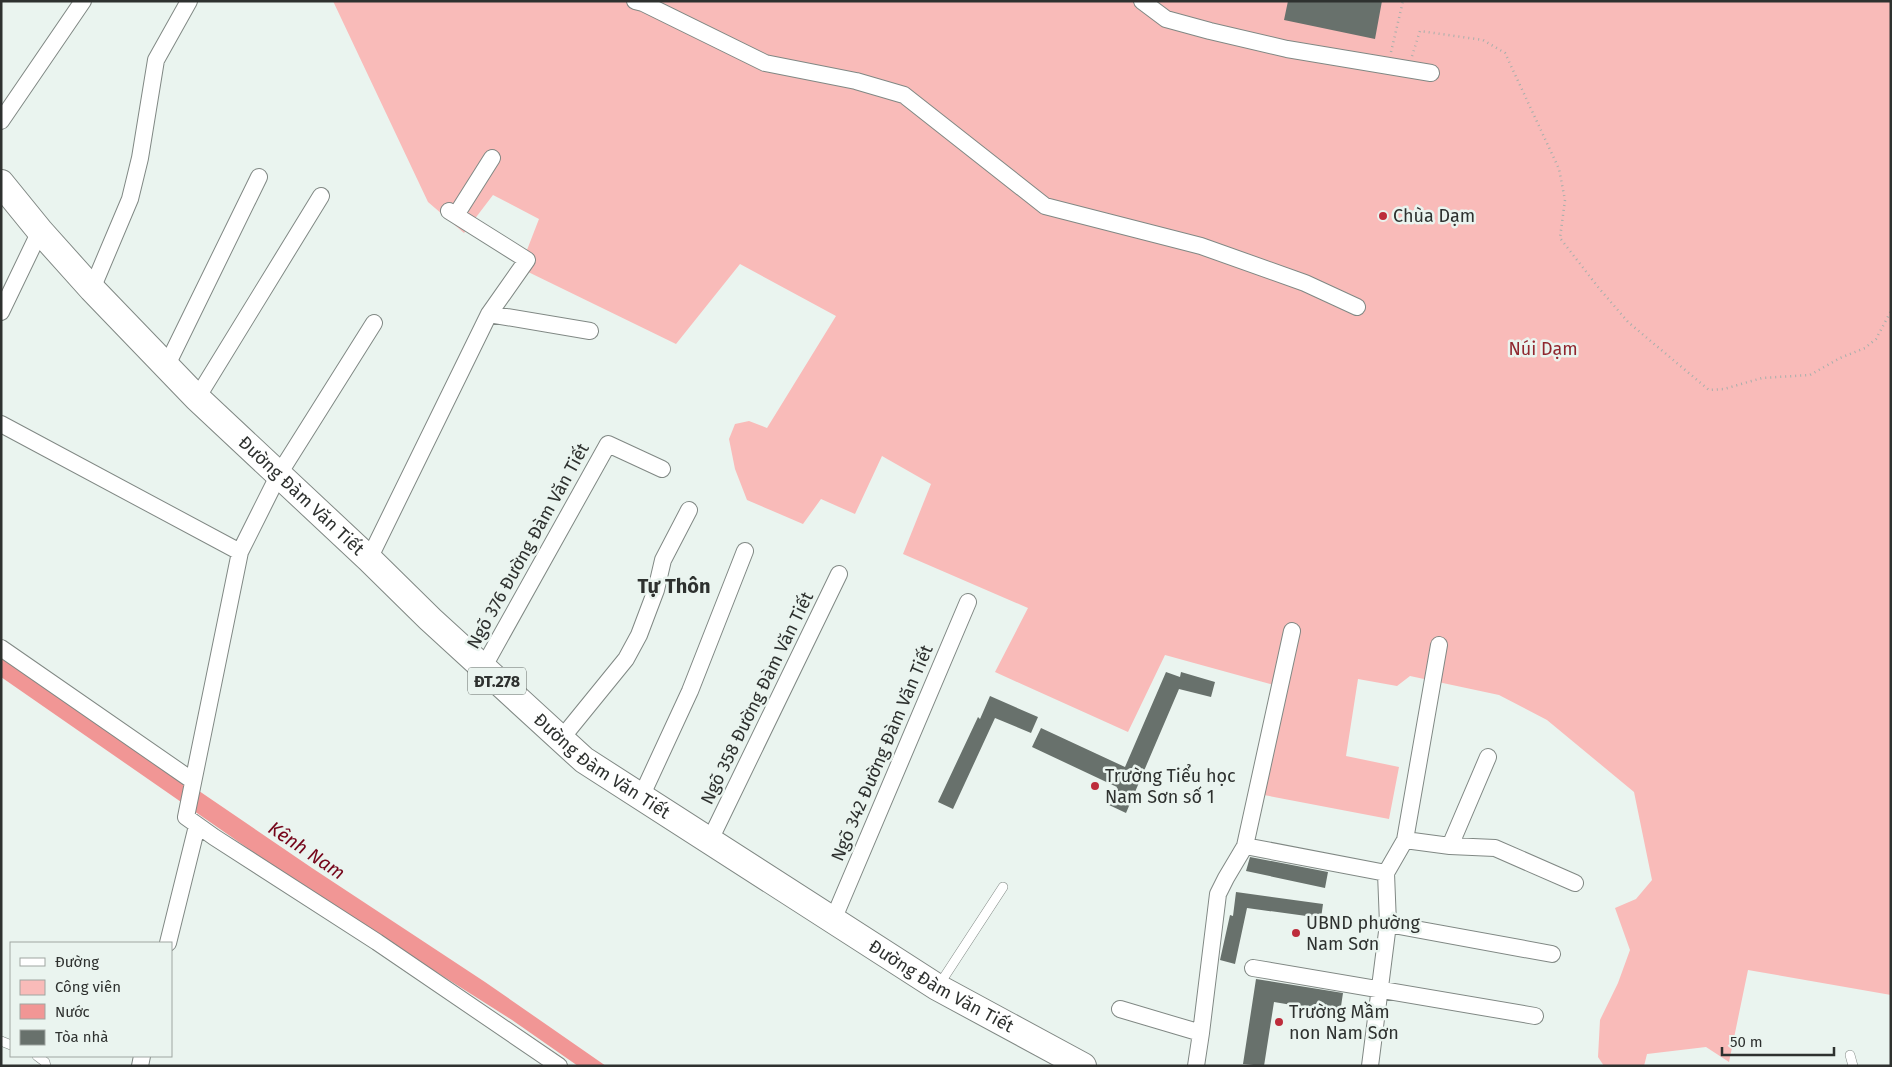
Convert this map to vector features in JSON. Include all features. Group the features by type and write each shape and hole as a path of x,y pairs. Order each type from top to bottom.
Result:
{"main road":[{"name":"Đường Đàm Văn Tiết","path":"1,183 40,231 92,289 197,398 369,559 430,620 584,760 937,987 1083,1066"}],"street":[{"path":"1,121 83,1"},
{"path":"92,289 130,199 140,158 156,60 190,1"},
{"path":"635,1 643,3 765,63 856,81 904,95 1045,206 1201,246 1305,283 1357,307"},
{"path":"1142,1 1166,19 1210,31 1287,49 1431,73"},
{"path":"369,559 489,314 527,260 453,213 492,158"},
{"path":"166,367 259,177"},
{"path":"197,398 320,196"},
{"path":"1,312 40,231"},
{"path":"489,314 590,331"},
{"path":"168,942 191,821 194,781 240,552 279,474 374,323"},
{"path":"1,424 240,552"},
{"name":"Ngõ 376 Đường Đàm Văn Tiết","path":"483,668 608,444 662,470"},
{"path":"561,739 626,659 656,590 663,560 689,510"},
{"path":"641,797 690,691 745,551"},
{"name":"Ngõ 358 Đường Đàm Văn Tiết","path":"710,840 839,574"},
{"name":"Ngõ 342 Đường Đàm Văn Tiết","path":"833,920 968,602"},
{"path":"1196,1066 1218,894 1245,846 1292,630"},
{"path":"1370,1066 1388,924 1386,873 1405,840 1440,645"},
{"path":"1,648 194,781"},
{"path":"1450,846 1488,757"},
{"path":"191,821 378,942 559,1066"},
{"path":"1405,840 1450,846 1495,848 1575,883"},
{"path":"1245,846 1386,873"},
{"path":"1388,924 1552,954"},
{"path":"1253,968 1535,1016"},
{"path":"1120,1009 1201,1033"}],"lane":[{"path":"937,987 1003,887"},
{"path":"1850,1055 1853,1066"}],"path":[{"path":"1387,66 1403,1"},
{"path":"1408,69 1420,31 1483,40 1505,53 1560,169 1565,200 1560,238 1628,322 1709,390 1724,389 1762,378 1810,375 1840,358 1865,348 1876,339 1891,311"}],"green space":[{"name":"Núi Dạm","path":"333,1 1891,1 1891,995 1748,970 1729,1062 1706,1047 1647,1054 1644,1066 1604,1066 1598,1057 1600,1020 1618,983 1630,950 1615,908 1636,899 1652,880 1634,792 1547,720 1499,695 1410,676 1397,686 1358,679 1346,756 1399,767 1389,819 1264,795 1285,688 1165,655 1128,732 995,672 1028,608 903,554 931,484 882,456 855,514 821,499 803,524 747,500 735,469 729,439 735,424 749,421 767,428 836,316 740,264 676,344 520,268 539,219 493,195 464,233 428,202"}],"water":[{"name":"Kênh Nam","path":"1,656 312,868 485,982 606,1066 578,1066 512,1020 318,897 1,677"}],"building":[{"path":"1288,1 1382,1 1375,39 1284,20"},
{"path":"1166,672 1180,677 1181,672 1215,682 1211,697 1179,689 1126,813 1109,805 1117,787 1032,747 1041,728 1125,767"},
{"path":"990,696 1038,717 1031,733 995,718 953,809 938,802 978,717 980,719"},
{"path":"1250,857 1328,872 1325,888 1246,871"},
{"path":"1236,892 1323,904 1321,918 1247,908 1235,964 1220,960 1230,915 1233,916"},
{"path":"1256,979 1343,993 1340,1013 1274,1002 1264,1066 1243,1064"}],"place":[{"name":"Chùa Dạm","path":"1383,216"},
{"name":"Trường Tiểu học Nam Sơn số 1","path":"1095,786"},
{"name":"UBND phường Nam Sơn","path":"1296,933"},
{"name":"Trường Mầm non Nam Sơn","path":"1279,1022"}],"district":[{"name":"Tự Thôn","path":"674,586"}]}
